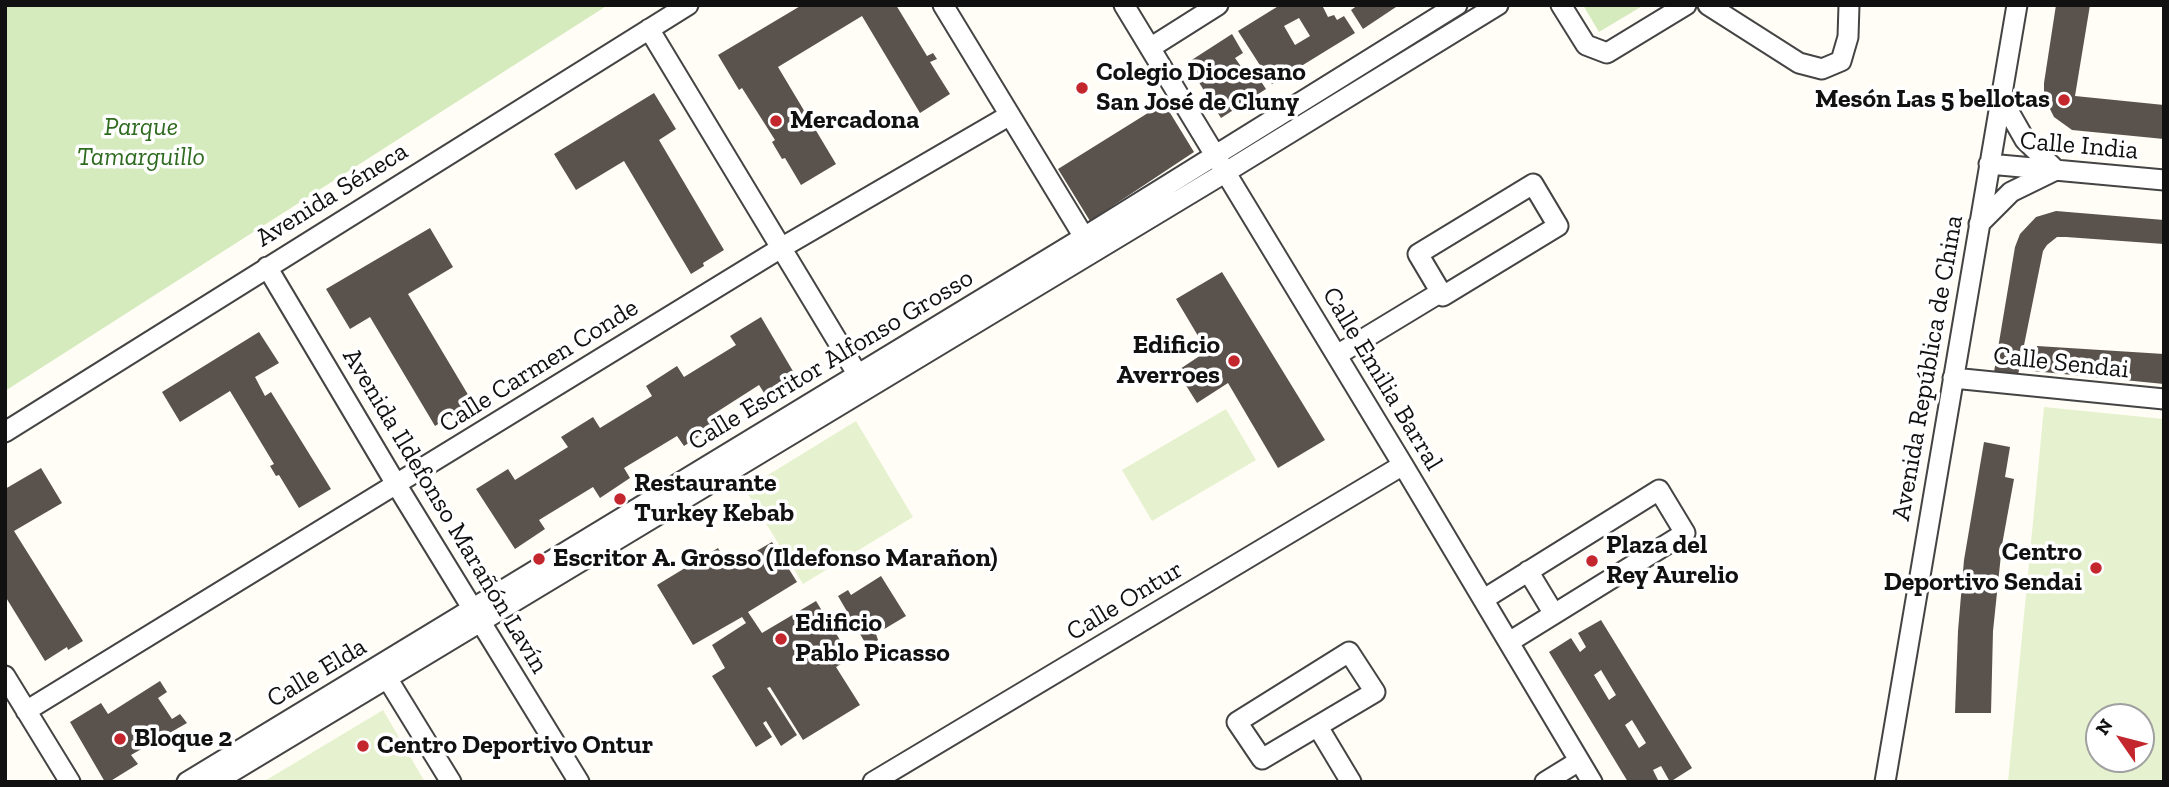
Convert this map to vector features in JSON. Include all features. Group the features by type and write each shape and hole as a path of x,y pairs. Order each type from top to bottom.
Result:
{"street":[{"name":"Avenida Séneca","path":"5,432 688,5"},
{"path":"943,5 1084,237"},
{"name":"Calle Emilia Barral","path":"1124,5 1404,465 1592,782"},
{"path":"1150,48 1218,5"},
{"path":"1222,164 1457,5"},
{"path":"1222,164 1498,5"},
{"path":"1561,5 1586,45 1607,53 1685,5"},
{"path":"1708,5 1799,63 1822,69 1840,61 1848,37 1849,5"},
{"name":"Avenida República de China","path":"1885,782 2017,5"},
{"path":"649,29 862,381"},
{"path":"1979,224 2011,192 2056,170 2025,140 2001,98"},
{"name":"Calle Carmen Conde","path":"26,711 781,248 1010,115"},
{"name":"Calle Escritor Alfonso Grosso","path":"862,381 1084,237 1222,164"},
{"name":"Calle Escritor Alfonso Grosso","path":"477,615 1222,164"},
{"name":"Calle India","path":"1989,164 2164,180"},
{"path":"1533,184 1559,226 1444,296 1441,292 1418,254 1533,184"},
{"name":"Avenida Ildefonso Marañón Lavín","path":"267,267 396,484 579,782"},
{"path":"1337,355 1441,292"},
{"name":"Calle Sendai","path":"1953,379 2164,399"},
{"name":"Calle Ontur","path":"873,782 1404,465"},
{"path":"1484,598 1659,490 1685,533 1510,642"},
{"path":"1528,571 1554,614"},
{"name":"Calle Elda","path":"215,782 387,678 477,615"},
{"name":"Calle Elda","path":"187,782 477,615"},
{"path":"1349,652 1375,692 1318,727 1262,759 1237,722 1349,652"},
{"path":"5,676 69,782"},
{"path":"387,678 451,782"},
{"path":"1318,727 1351,782"},
{"path":"1545,782 1579,761"}],"green space":[{"name":"Parque Tamarguillo","path":"5,5 608,5 5,391"},
{"path":"1583,5 1644,5 1599,32"},
{"name":"Centro Deportivo Sendai","path":"2044,407 2164,419 2164,782 2008,782"},
{"path":"1226,409 1256,460 1152,521 1122,470"},
{"path":"856,421 913,517 803,584 745,489"},
{"name":"Centro Deportivo Ontur","path":"383,710 425,782 263,782"}],"building":[{"path":"802,5 896,5 927,56 933,53 937,59 930,62 950,94 920,113 862,16 778,67 836,164 801,185 785,158 782,159 772,142 775,140 742,88 739,90 718,55"},
{"path":"1280,5 1322,5 1328,17 1334,15 1337,20 1344,16 1355,33 1272,84 1238,31","holes":["1299,18 1310,36 1295,45 1284,26"]},
{"path":"1358,5 1399,5 1363,29 1351,10"},
{"path":"2056,5 2090,5 2075,96 2164,105 2164,139 2072,130 2054,117 2044,97 2044,83"},
{"path":"1232,34 1243,53 1235,58 1247,75 1254,71 1266,89 1221,118 1187,63"},
{"path":"654,93 676,129 659,140 724,250 691,274 624,161 576,190 554,154"},
{"path":"1164,103 1194,152 1090,221 1058,169"},
{"path":"2056,211 2164,220 2164,244 2057,237 2043,251 2018,375 1994,372 2015,247 2020,234 2036,217"},
{"path":"430,228 453,267 408,294 473,403 435,426 370,317 350,329 326,289"},
{"name":"Edificio Averroes","path":"1222,272 1325,440 1278,468 1228,383 1197,403 1177,371 1207,351 1176,299"},
{"path":"761,317 797,378 766,396 759,385 709,417 715,426 684,446 677,436 624,468 630,478 600,498 593,487 539,520 545,529 515,549 476,489 508,469 515,480 568,447 561,437 593,417 600,428 652,396 646,386 677,366 684,377 736,345 730,336"},
{"path":"259,332 279,363 255,377 265,396 271,392 331,489 299,508 279,475 276,476 270,466 274,464 230,391 180,422 162,392"},
{"path":"2037,346 2164,354 2164,384 2033,371"},
{"path":"1984,442 2010,447 2005,477 2014,479 2002,545 1993,631 1991,713 1955,713 1964,560"},
{"path":"41,468 62,503 14,531 83,641 68,650 67,647 45,661 5,596 5,489"},
{"name":"Edificio Pablo Picasso","path":"772,542 797,582 748,612 762,633 816,601 851,658 836,667 860,705 803,740 770,687 767,688 797,735 781,746 766,721 763,723 772,737 756,747 712,676 725,668 712,645 746,623 742,617 693,645 657,585 718,548 729,567"},
{"path":"881,576 906,616 876,634 878,640 867,646 838,596 848,590 851,595"},
{"path":"1601,620 1692,768 1670,782 1661,766 1653,770 1659,782 1628,782 1549,652 1571,638 1580,652 1586,647 1578,633","holes":["1601,670 1616,695 1609,700 1594,675","1632,720 1646,743 1639,748 1625,725"]},
{"name":"Bloque 2","path":"160,681 167,692 158,698 172,719 180,714 187,723 131,755 138,764 105,782 70,722 101,703 108,714"}],"place":[{"name":"Colegio Diocesano San José de Cluny","path":"1082,88"},
{"name":"Mesón Las 5 bellotas","path":"2064,100"},
{"name":"Mercadona","path":"776,121"},
{"name":"Edificio Averroes","path":"1234,361"},
{"name":"Restaurante Turkey Kebab","path":"620,499"},
{"name":"Escritor A. Grosso (Ildefonso Marañon)","path":"539,559"},
{"name":"Plaza del Rey Aurelio","path":"1592,561"},
{"name":"Centro Deportivo Sendai","path":"2096,568"},
{"name":"Edificio Pablo Picasso","path":"781,639"},
{"name":"Bloque 2","path":"120,739"},
{"name":"Centro Deportivo Ontur","path":"363,746"}]}
